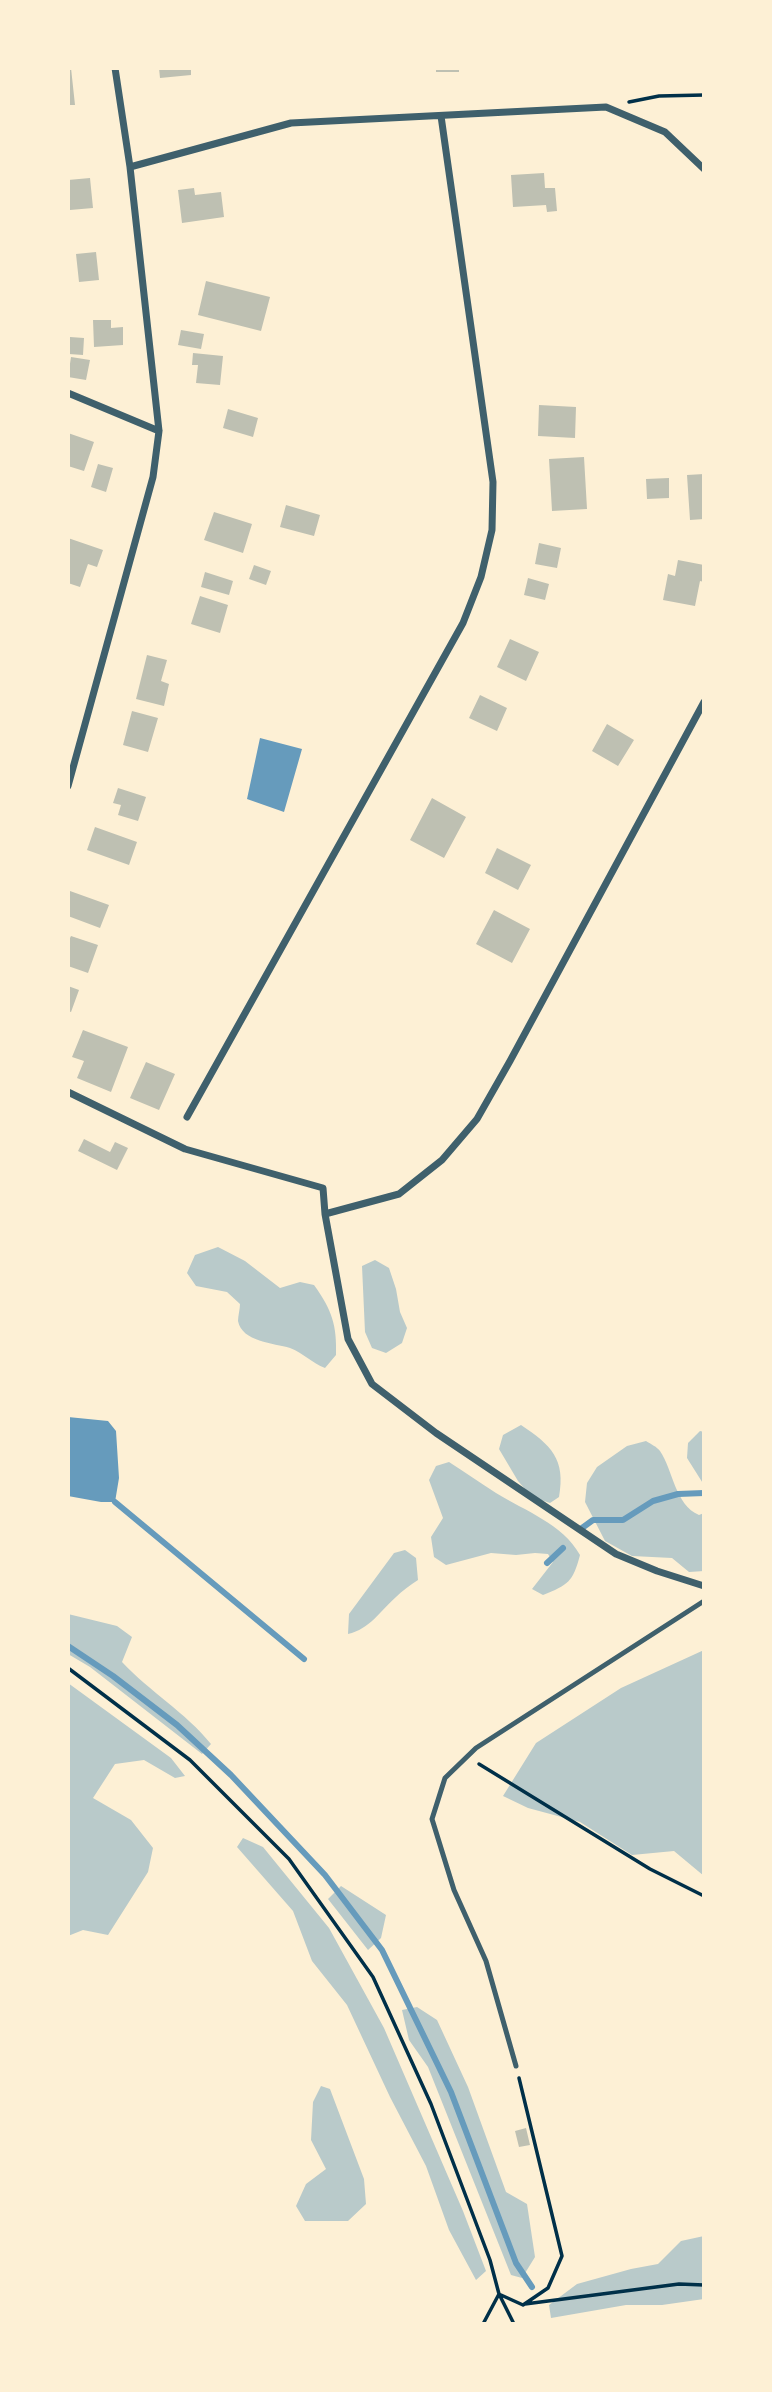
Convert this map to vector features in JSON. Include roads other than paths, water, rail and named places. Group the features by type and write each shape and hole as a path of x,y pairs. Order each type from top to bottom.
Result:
{"street":[{"path":"68,786 153,477 159,431 130,167 115,68"},
{"path":"130,167 291,123 606,107 665,132 704,169"},
{"path":"187,1117 463,623 481,577 492,530 493,482 441,116"},
{"path":"68,393 159,431"},
{"path":"325,1214 398,1194 442,1160 477,1119 704,702"},
{"path":"68,1092 186,1149 323,1188 325,1214 348,1339 372,1384 436,1433 616,1554 704,1586"}],"lane":[{"path":"516,2066 486,1961 454,1890 432,1819 445,1778 487,1741 704,1601"}],"water":[{"path":"260,738 302,749 284,812 247,799"},
{"path":"68,1417 108,1421 116,1431 119,1478 115,1502 68,1496"}],"waterway":[{"path":"582,1528 593,1520 623,1520 653,1501 678,1494 704,1493"},
{"path":"115,1502 304,1659"},
{"path":"547,1563 563,1548"},
{"path":"68,1646 113,1676 177,1725 231,1775 325,1875 382,1950 451,2092 516,2263 532,2287"}]}
